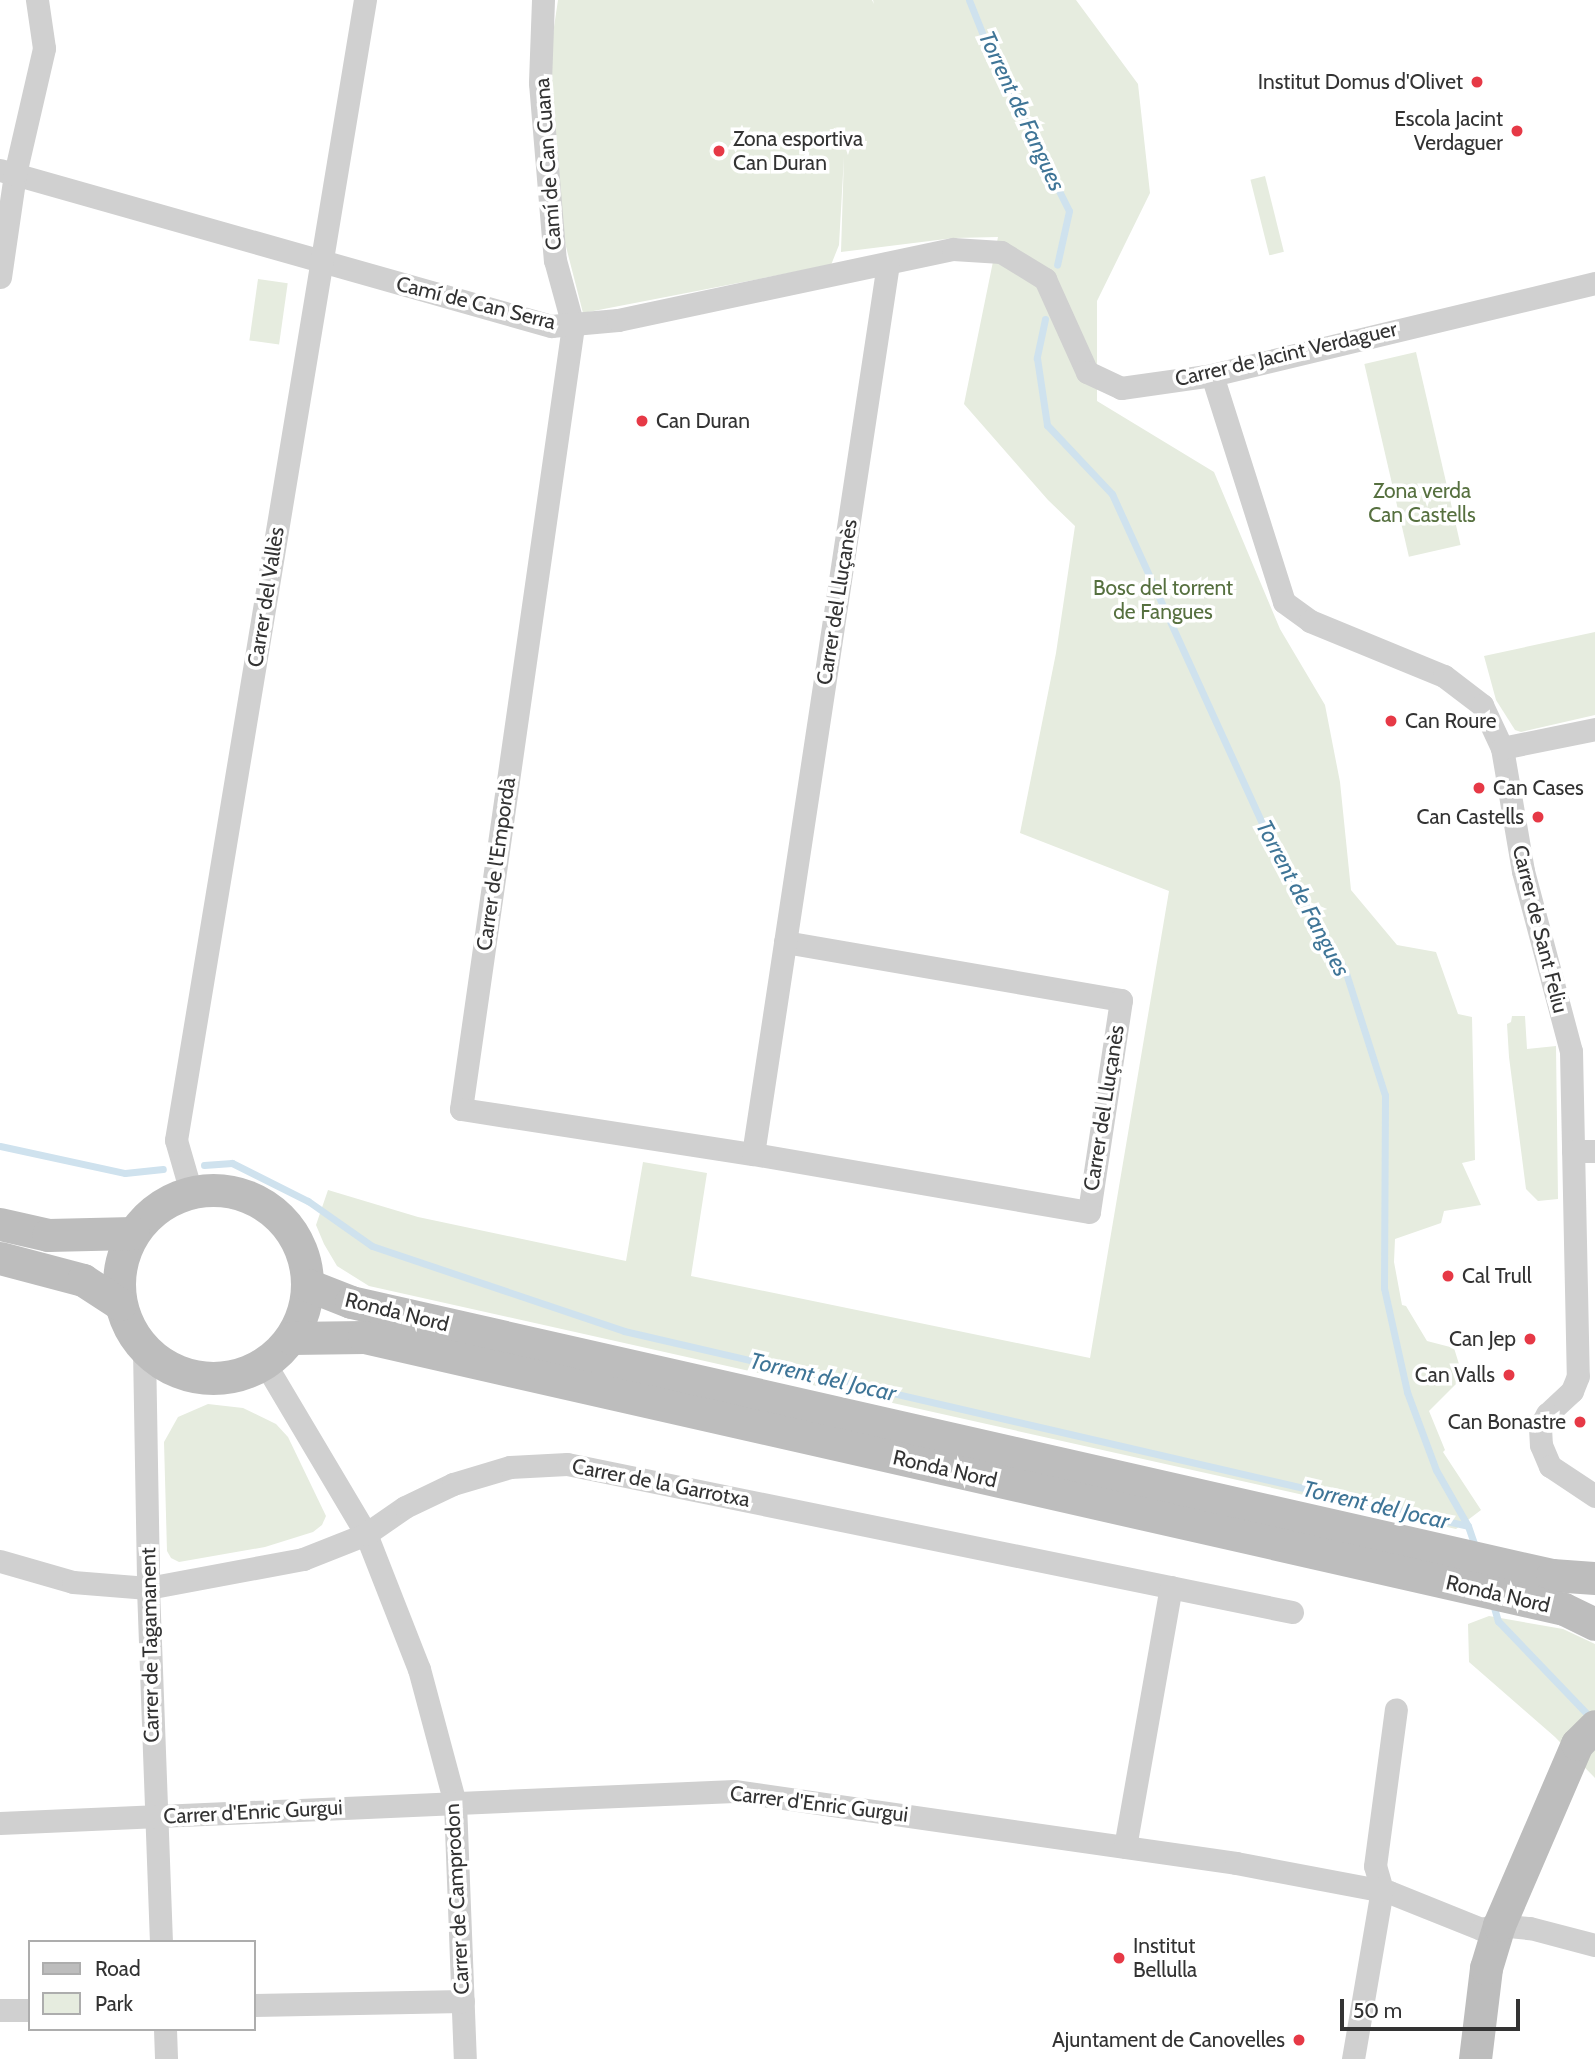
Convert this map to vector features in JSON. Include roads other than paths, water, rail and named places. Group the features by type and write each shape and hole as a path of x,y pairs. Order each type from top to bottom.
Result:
{"main road":[{"path":"229,1190 255,1199 277,1214 302,1251 308,1285 305,1308 291,1338 275,1356 240,1375 219,1378 187,1375 160,1363 144,1349 120,1304 119,1274 133,1233 164,1203 191,1192 229,1190"},
{"path":"0,1224 48,1235 133,1233"},
{"path":"0,1258 83,1280 120,1304"},
{"name":"Ronda Nord","path":"308,1285 351,1303 1552,1575 1595,1578"},
{"name":"Ronda Nord","path":"291,1338 365,1337 1564,1609 1595,1625"},
{"path":"1475,2059 1486,1968 1499,1925 1577,1744 1592,1728"}],"street":[{"path":"0,277 8,172 44,48 37,0"},
{"name":"Carrer del Vallès","path":"191,1192 176,1140 365,0"},
{"name":"Camí de Can Cuana","path":"543,0 540,82 555,260 573,326"},
{"name":"Camí de Can Serra","path":"8,172 321,263 551,326 618,320 953,248 1002,252"},
{"name":"Carrer de Jacint Verdaguer","path":"1002,252 1045,279 1087,372 1121,388 1212,375 1595,283"},
{"name":"Carrer del Lluçanès","path":"785,942 1121,1000 1089,1212 753,1154 785,942 888,263"},
{"name":"Carrer de l'Empordà","path":"573,326 461,1109 753,1154"},
{"name":"Carrer de Sant Feliu","path":"1212,375 1284,602 1310,621 1444,676 1482,705 1502,748 1523,871 1571,1051 1584,1151 1578,1376 1572,1391 1540,1427 1541,1445 1550,1466 1595,1496"},
{"path":"1502,748 1595,729"},
{"name":"Carrer de Tagamanent","path":"144,1349 148,1588 161,1940"},
{"name":"Carrer de Camprodon","path":"264,1362 366,1534 419,1669 455,1803 465,2059"},
{"name":"Carrer de la Garrotxa","path":"0,1562 74,1582 148,1588 303,1559 366,1534 405,1507 453,1484 510,1467 567,1464 1293,1612"},
{"path":"1125,1847 1171,1587"},
{"path":"1353,2059 1382,1890 1375,1866 1396,1710"},
{"name":"Carrer d'Enric Gurgui","path":"0,1824 734,1791 1125,1847 1382,1890 1481,1929 1499,1925 1530,1928 1595,1945"},
{"path":"256,2005 463,2001"},
{"path":"0,2010 28,2010"},
{"path":"165,2031 166,2059"}],"waterway":[{"name":"Torrent de Fangues","path":"969,0 991,55 1069,211 1057,265"},
{"name":"Torrent de Fangues","path":"1045,319 1037,358 1047,425 1112,494 1272,845 1345,970 1385,1095 1384,1288 1407,1392 1436,1470 1468,1526 1476,1549"},
{"name":"Torrent del Jocar","path":"0,1146 125,1173 163,1169"},
{"name":"Torrent del Jocar","path":"204,1165 232,1163 308,1201 372,1246 624,1331 1468,1526"},
{"name":"Torrent de Fangues","path":"1493,1604 1498,1621 1591,1718"}],"place":[{"name":"Institut Domus d'Olivet","path":"1477,82"},
{"name":"Escola Jacint Verdaguer","path":"1517,131"},
{"name":"Zona esportiva Can Duran","path":"719,151"},
{"name":"Can Duran","path":"642,421"},
{"name":"Can Roure","path":"1391,721"},
{"name":"Can Cases","path":"1479,788"},
{"name":"Can Castells","path":"1538,817"},
{"name":"Cal Trull","path":"1448,1276"},
{"name":"Can Jep","path":"1530,1339"},
{"name":"Can Valls","path":"1509,1375"},
{"name":"Can Bonastre","path":"1580,1422"},
{"name":"Institut Bellulla","path":"1119,1958"},
{"name":"Ajuntament de Canovelles","path":"1299,2040"}],"park label":[{"name":"Zona verda Can Castells","path":"1422,503"},
{"name":"Bosc del torrent de Fangues","path":"1163,600"}]}
